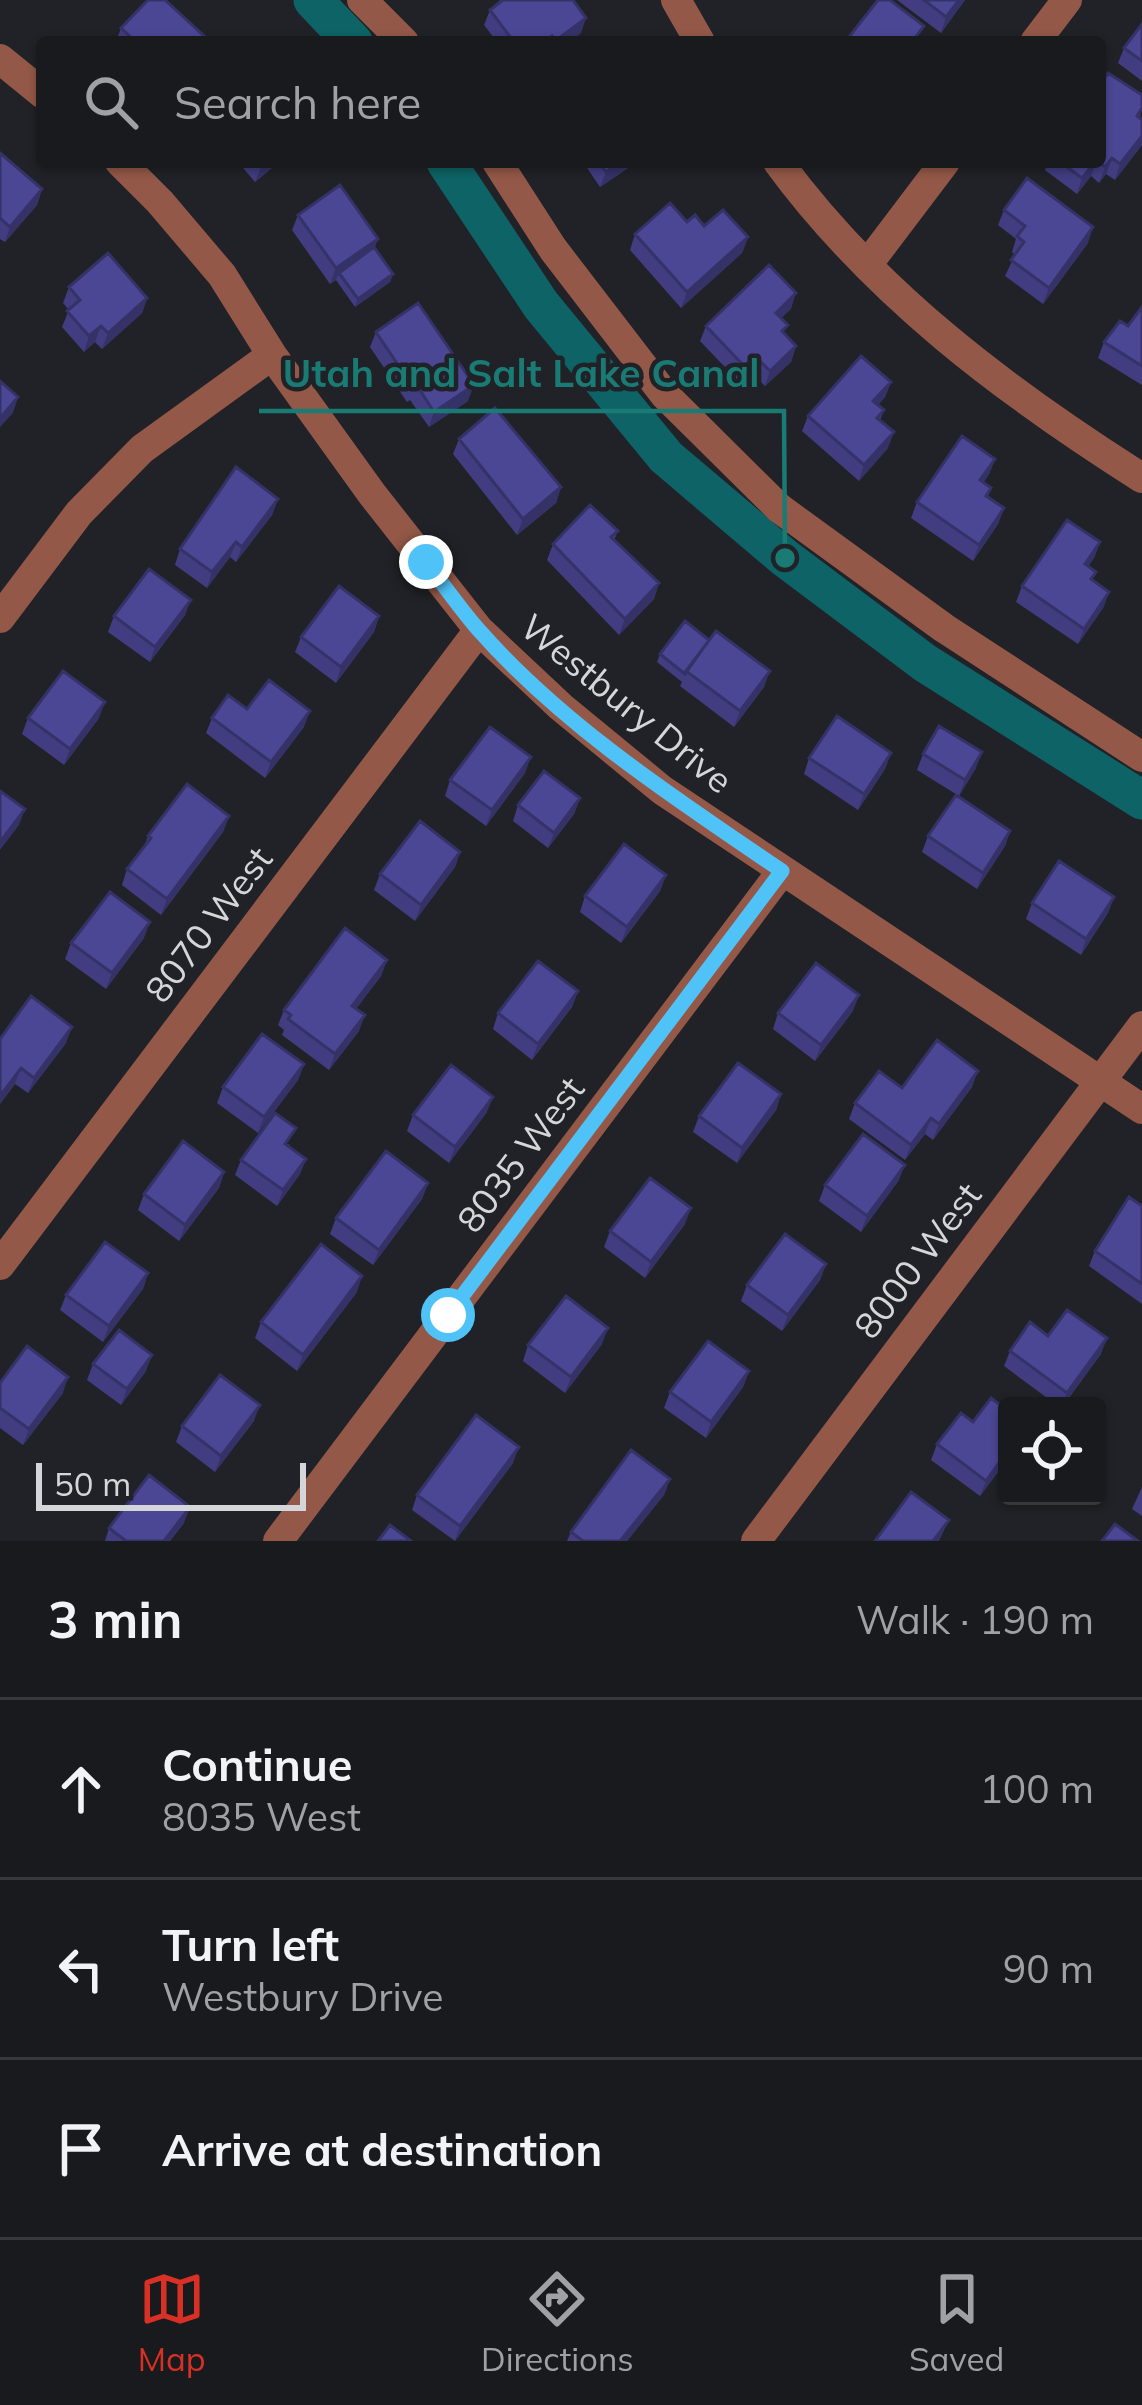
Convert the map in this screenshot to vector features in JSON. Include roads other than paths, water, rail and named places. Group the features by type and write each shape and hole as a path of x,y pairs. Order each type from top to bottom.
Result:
{"street":[{"path":"362,0 398,36"},
{"path":"676,0 697,36"},
{"path":"1040,36 1067,0"},
{"path":"0,59 36,88"},
{"name":"Westbury Drive","path":"126,168 222,275 272,355 372,494 479,630 560,707 662,790 1142,1109"},
{"path":"501,168 553,250 665,395 779,508 944,628 1142,758"},
{"path":"782,168 867,266 940,335 1142,478"},
{"path":"867,266 940,168"},
{"path":"5,599 142,449 272,355"},
{"name":"8070 West","path":"0,1265 479,630"},
{"name":"8035 West","path":"278,1541 782,871"},
{"name":"8000 West","path":"756,1541 1142,1026"}],"waterway":[{"path":"313,0 347,36"},
{"path":"450,168 541,305 666,457 785,558 925,663 1142,800"}],"place":[{"name":"Utah and Salt Lake Canal","path":"785,558"}]}
